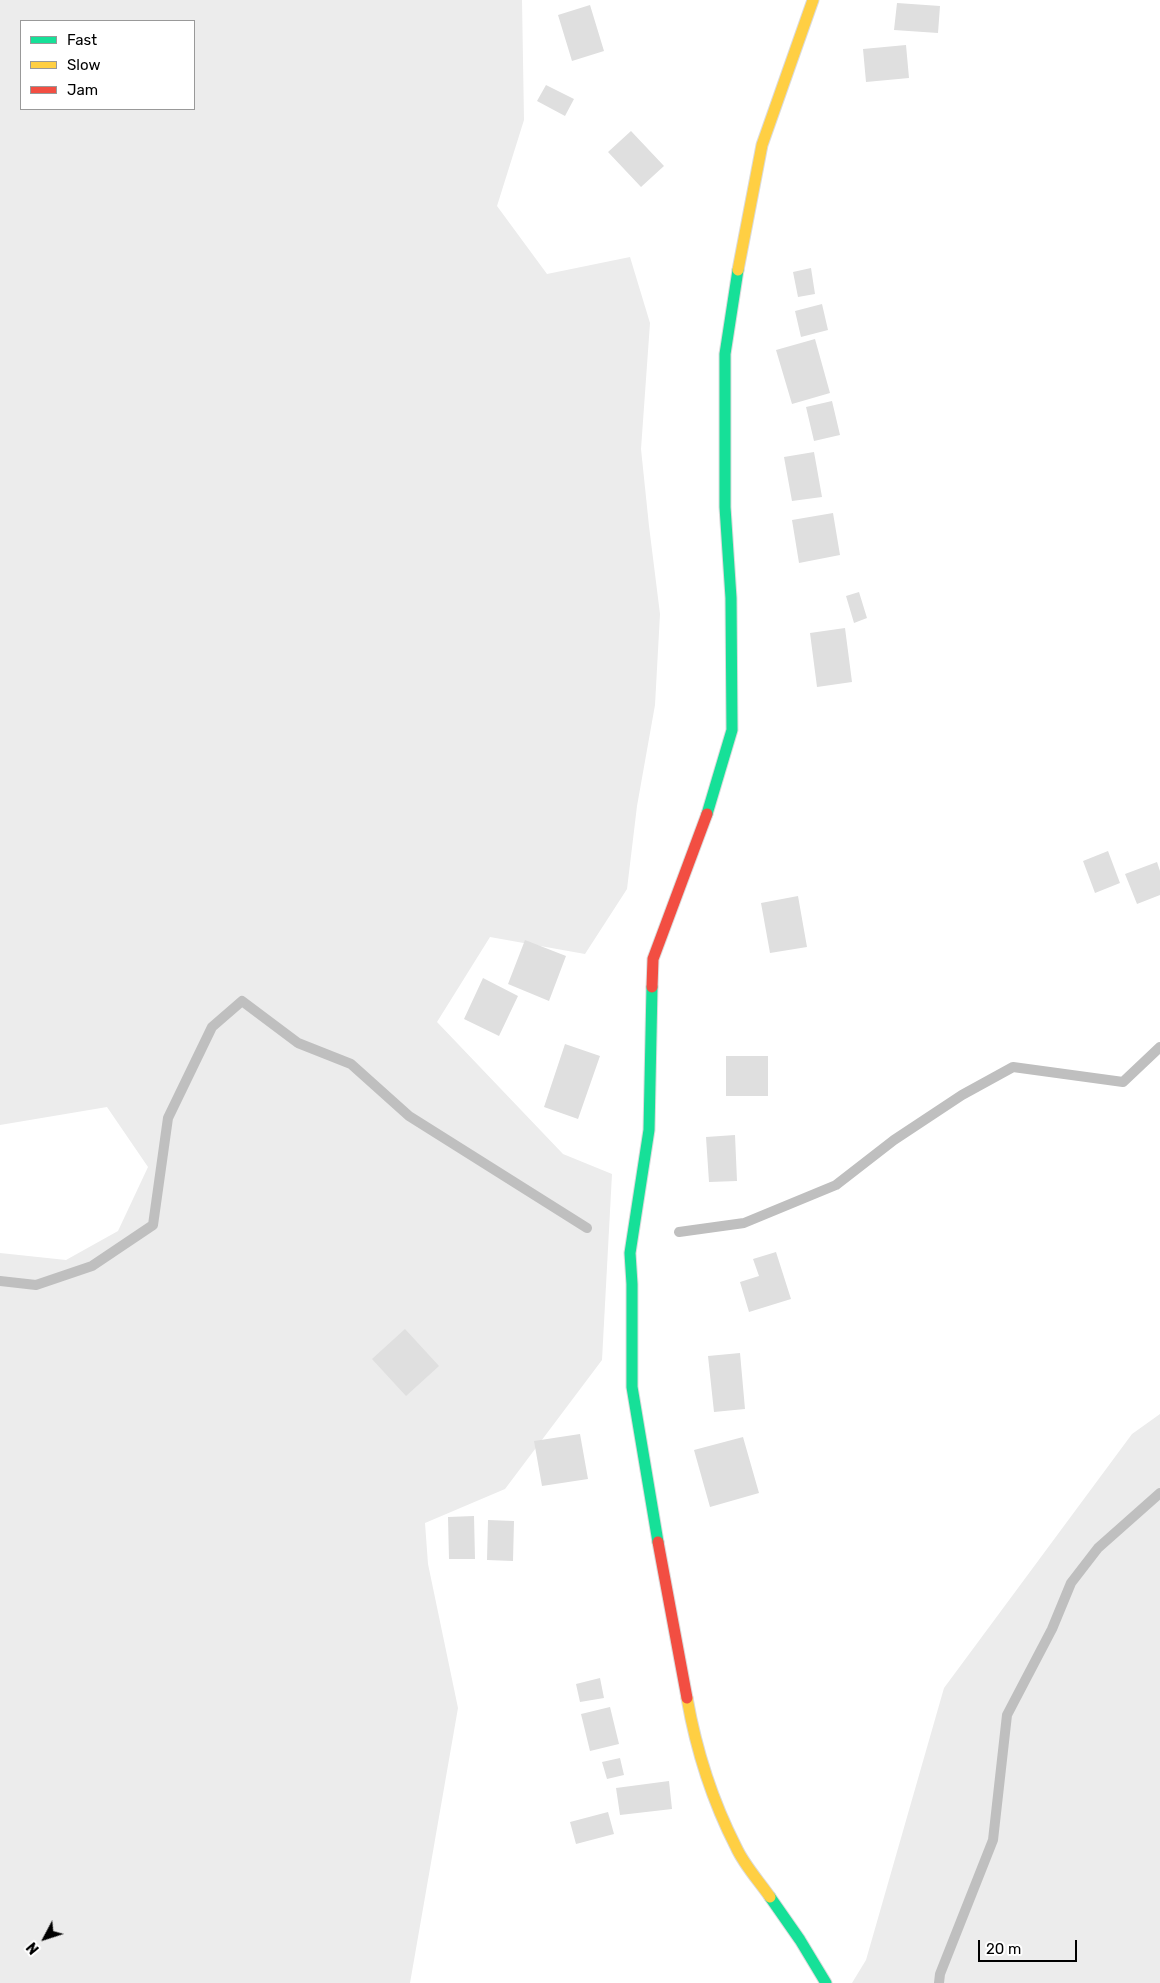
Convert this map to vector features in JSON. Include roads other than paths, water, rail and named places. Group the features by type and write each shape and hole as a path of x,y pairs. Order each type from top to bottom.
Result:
{"main road":[{"path":"813,0 762,145 736,281 725,354 725,507 731,598 732,730 704,826 653,959 649,1130 630,1253 632,1284 632,1387 668,1601 693,1731 709,1782 736,1848 800,1940 826,1983"}],"waterway":[{"path":"0,1281 36,1285 92,1266 153,1225 168,1118 212,1027 242,1001 298,1043 351,1064 409,1116 587,1228"},
{"path":"679,1232 744,1223 836,1185 894,1140 962,1095 1013,1067 1123,1082 1160,1047"},
{"path":"939,1983 940,1974 993,1840 1007,1715 1052,1629 1071,1583 1098,1548 1160,1493"}]}
